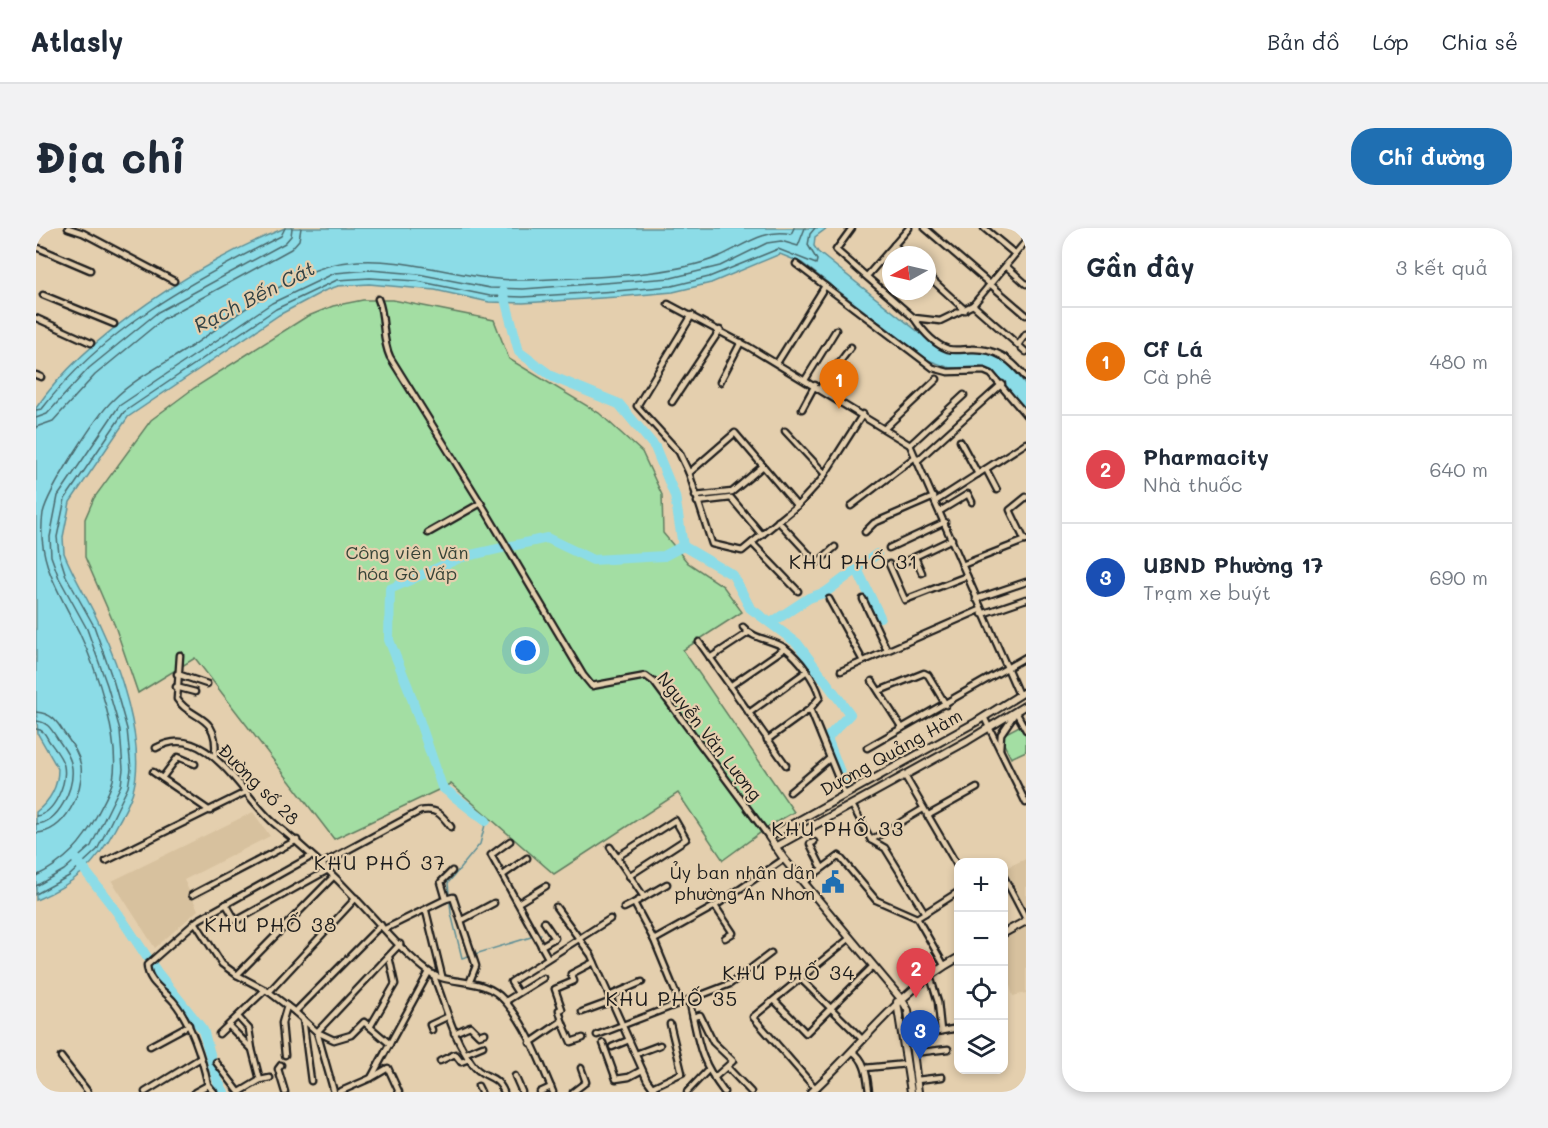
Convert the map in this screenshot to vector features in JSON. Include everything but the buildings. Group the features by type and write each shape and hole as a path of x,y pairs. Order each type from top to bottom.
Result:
{"street":[{"path":"71,228 174,281"},
{"path":"852,228 836,250 914,318 922,331 947,349 981,349 1002,354 1012,361 1026,378"},
{"path":"867,276 909,228"},
{"path":"925,228 1026,315"},
{"path":"984,228 1015,254"},
{"path":"914,318 940,321 973,305 1026,241"},
{"path":"36,247 90,270"},
{"path":"796,264 933,368 960,374 984,371 1002,384 1026,415"},
{"path":"1006,266 1026,284"},
{"path":"936,283 965,310"},
{"path":"777,363 825,286"},
{"path":"43,295 114,324"},
{"path":"378,299 383,311 384,344 390,357 481,503 428,533"},
{"path":"668,304 741,342 863,414 910,445 1019,696"},
{"path":"973,305 1026,352"},
{"path":"692,315 637,404 637,408 679,452 689,473 712,544 742,551 797,506 825,474 863,414"},
{"path":"36,318 91,343"},
{"path":"672,402 720,330"},
{"path":"805,380 836,330"},
{"path":"1018,345 1026,334"},
{"path":"720,382 741,342"},
{"path":"802,409 851,347"},
{"path":"885,428 937,379"},
{"path":"851,506 916,459 1002,384"},
{"path":"910,445 964,395"},
{"path":"785,431 825,474"},
{"path":"689,473 735,433 797,506"},
{"path":"960,441 978,474"},
{"path":"865,532 874,523 935,499 1026,443"},
{"path":"696,499 732,495 763,466"},
{"path":"986,469 998,490"},
{"path":"940,511 968,494 972,502"},
{"path":"732,495 762,535"},
{"path":"962,565 1026,541 1010,510 1026,497"},
{"name":"Nguyễn Văn Lượng","path":"481,503 583,675 592,686 646,676 654,682 783,859 873,966 900,1002"},
{"path":"778,521 817,563 835,547"},
{"path":"889,548 945,522"},
{"path":"906,561 952,539"},
{"path":"752,543 798,591"},
{"path":"915,557 922,573"},
{"path":"889,564 905,600 967,576"},
{"path":"976,599 1026,582"},
{"path":"830,599 863,661"},
{"path":"863,599 887,650"},
{"path":"841,671 981,612 1026,599"},
{"path":"743,627 748,633 785,648 807,671 820,697 810,709 767,740"},
{"path":"710,658 748,633"},
{"path":"699,642 786,765"},
{"path":"730,686 785,648"},
{"path":"180,655 176,687 177,699 180,704 200,715 211,731 216,743 215,755"},
{"path":"867,748 946,705 1026,657"},
{"path":"749,713 807,671"},
{"path":"879,691 924,673 928,675 946,705"},
{"path":"177,674 207,684"},
{"path":"872,681 902,728"},
{"path":"176,687 195,692"},
{"name":"Dương Quảng Hàm","path":"769,837 984,717 1026,691"},
{"name":"Dương Quảng Hàm","path":"776,847 1026,705"},
{"path":"810,709 845,795"},
{"path":"1002,754 1001,734 1016,712 1026,730"},
{"path":"984,717 1026,803"},
{"name":"Đường số 28","path":"156,748 172,741 183,742 215,755 272,821 297,840 431,973"},
{"path":"162,778 178,757 195,764"},
{"path":"790,792 829,759"},
{"path":"153,772 210,811"},
{"path":"904,776 954,860"},
{"path":"927,816 977,788"},
{"path":"106,861 246,792"},
{"path":"852,805 871,840 885,848 924,913"},
{"path":"320,865 420,811 432,809 438,811 451,827"},
{"path":"871,840 923,809"},
{"path":"617,857 675,820 686,839 630,876"},
{"path":"192,895 297,840"},
{"path":"510,841 491,855 547,956"},
{"path":"813,842 810,844 822,868"},
{"path":"610,847 644,897"},
{"path":"214,1092 208,1085 189,1025 174,1002 157,987 147,972 147,965 195,922 312,856"},
{"path":"804,882 838,856 876,900 917,918 944,965"},
{"path":"503,875 527,858"},
{"path":"654,940 716,906 783,859"},
{"path":"226,904 236,921 326,871"},
{"path":"446,899 441,882 452,871"},
{"path":"237,975 333,877"},
{"path":"624,908 667,884"},
{"path":"1008,885 1026,920 1008,931"},
{"path":"518,903 546,886"},
{"path":"917,918 954,894"},
{"path":"295,1012 383,927 426,911 453,897 476,966 470,981"},
{"path":"219,1034 267,991 356,898"},
{"path":"462,920 494,903"},
{"path":"634,903 654,940 680,1003"},
{"path":"716,906 733,933 725,938"},
{"path":"556,907 579,937 594,962 642,1070 654,1089"},
{"path":"426,911 442,976"},
{"path":"518,993 511,982 547,956 610,919"},
{"path":"195,922 222,964 267,991 303,1018 317,1032 334,1040 351,1035 364,1022 390,1044"},
{"path":"541,946 555,938 543,922"},
{"path":"850,938 753,1017 813,1090 900,1002 944,965 954,960"},
{"path":"317,1032 400,944"},
{"path":"597,1035 730,984 771,953"},
{"path":"370,1027 395,984 389,957"},
{"path":"583,1038 571,1042 562,1021 559,1010 562,1009 555,989 574,981 571,974 594,962"},
{"path":"775,1001 806,1034 830,1007 873,966"},
{"path":"431,973 470,981 498,993 506,1001 530,1043 552,1090 540,1092"},
{"path":"431,973 454,1033 469,1059 474,1067 499,1082 504,1092"},
{"path":"371,1078 431,973"},
{"path":"930,976 938,1002 941,1031"},
{"path":"506,1001 543,978"},
{"path":"801,979 863,1040"},
{"path":"582,1012 642,982"},
{"path":"689,1000 697,1045 708,1070 724,1092"},
{"path":"900,1002 908,1010 918,1092"},
{"path":"900,1002 911,1092"},
{"path":"285,1055 282,1023 287,1006"},
{"path":"693,1017 700,1015 713,1042 733,1061 728,1068 714,1078"},
{"path":"432,1030 430,1026 447,1017"},
{"path":"239,1018 249,1029 260,1080"},
{"path":"303,1018 311,1081"},
{"path":"530,1043 562,1021"},
{"path":"648,1092 682,1073 670,1024"},
{"path":"150,1046 189,1025"},
{"path":"229,1026 252,1049"},
{"path":"454,1033 470,1026 479,1035 485,1033"},
{"path":"911,1037 954,1029"},
{"path":"317,1032 339,1092 388,1068 399,1092"},
{"path":"612,1047 629,1040"},
{"path":"603,1043 616,1078 629,1077 642,1070"},
{"path":"636,1054 660,1045"},
{"path":"466,1053 483,1046"},
{"path":"913,1053 948,1049"},
{"path":"852,1051 859,1056 865,1068 869,1092"},
{"path":"440,1061 455,1054 461,1062 469,1059"},
{"path":"61,1056 88,1092"},
{"path":"145,1092 199,1059"},
{"path":"216,1062 238,1092 260,1080 270,1078"},
{"path":"865,1068 907,1064"},
{"path":"281,1065 278,1069 285,1092"},
{"path":"573,1092 586,1082 581,1068"},
{"path":"728,1068 751,1092"},
{"path":"687,1092 708,1070"},
{"path":"515,1076 522,1092"},
{"path":"917,1080 942,1077"},
{"path":"195,1092 208,1085"},
{"path":"478,1086 480,1092"}],"shaded area":[{"path":"253,812 270,836 184,880 198,910 155,948 112,881"},
{"path":"1026,859 1026,910 1008,874 1008,867"},
{"path":"1026,926 1026,993 1013,996 1008,980 1008,936"}],"green space":[{"name":"Công viên Văn hóa Gò Vấp","path":"363,300 393,300 494,320 509,359 599,413 642,452 662,495 663,533 688,563 723,586 742,612 683,650 794,812 771,825 723,860 678,793 554,874 451,784 334,839 195,658 138,693 115,626 85,557 85,519 94,498 151,420 194,388 306,317 333,306"},
{"path":"1021,725 1026,735 1026,751 1011,758 1002,740 1004,734"}],"water":[{"name":"Rạch Bến Cát","path":"285,228 827,228 815,237 814,246 818,252 940,349 953,353 985,352 1005,362 1026,385 1026,409 993,371 981,367 950,368 928,360 802,263 780,254 711,283 673,292 617,297 523,303 489,302 435,290 369,284 338,286 324,291 279,315 128,417 70,502 63,537 64,553 99,623 122,681 133,726 136,768 133,793 129,803 100,853 73,880 36,900 36,812 52,793 57,782 58,769 38,734 36,708 36,408 58,380 85,353 148,303 218,260"}],"waterway":[{"path":"486,821 442,787 408,687 389,640 390,589 462,557 547,538 593,560 664,556 683,546 675,496 655,447 619,404 553,377 519,352 503,291"},
{"path":"683,546 733,575 750,608 797,643 850,714 827,738 845,785"},
{"path":"771,623 809,598 826,592 877,554"},
{"path":"857,569 880,617"},
{"path":"486,821 480,844 448,883 451,913 462,958 541,934"},
{"path":"76,859 117,912 157,972 203,1030 218,1082 224,1092"}],"place":[{"name":"Cf Lá","path":"839,409"},
{"name":"Ủy ban nhân dân phường An Nhơn","path":"833,882"},
{"name":"Pharmacity","path":"916,998"},
{"name":"UBND Phường 17","path":"920,1060"}],"district":[{"name":"KHU PHỐ 31","path":"854,561"},
{"name":"KHU PHỐ 33","path":"838,828"},
{"name":"KHU PHỐ 37","path":"380,862"},
{"name":"KHU PHỐ 38","path":"271,924"},
{"name":"KHU PHỐ 34","path":"789,972"},
{"name":"KHU PHỐ 35","path":"672,998"}]}
